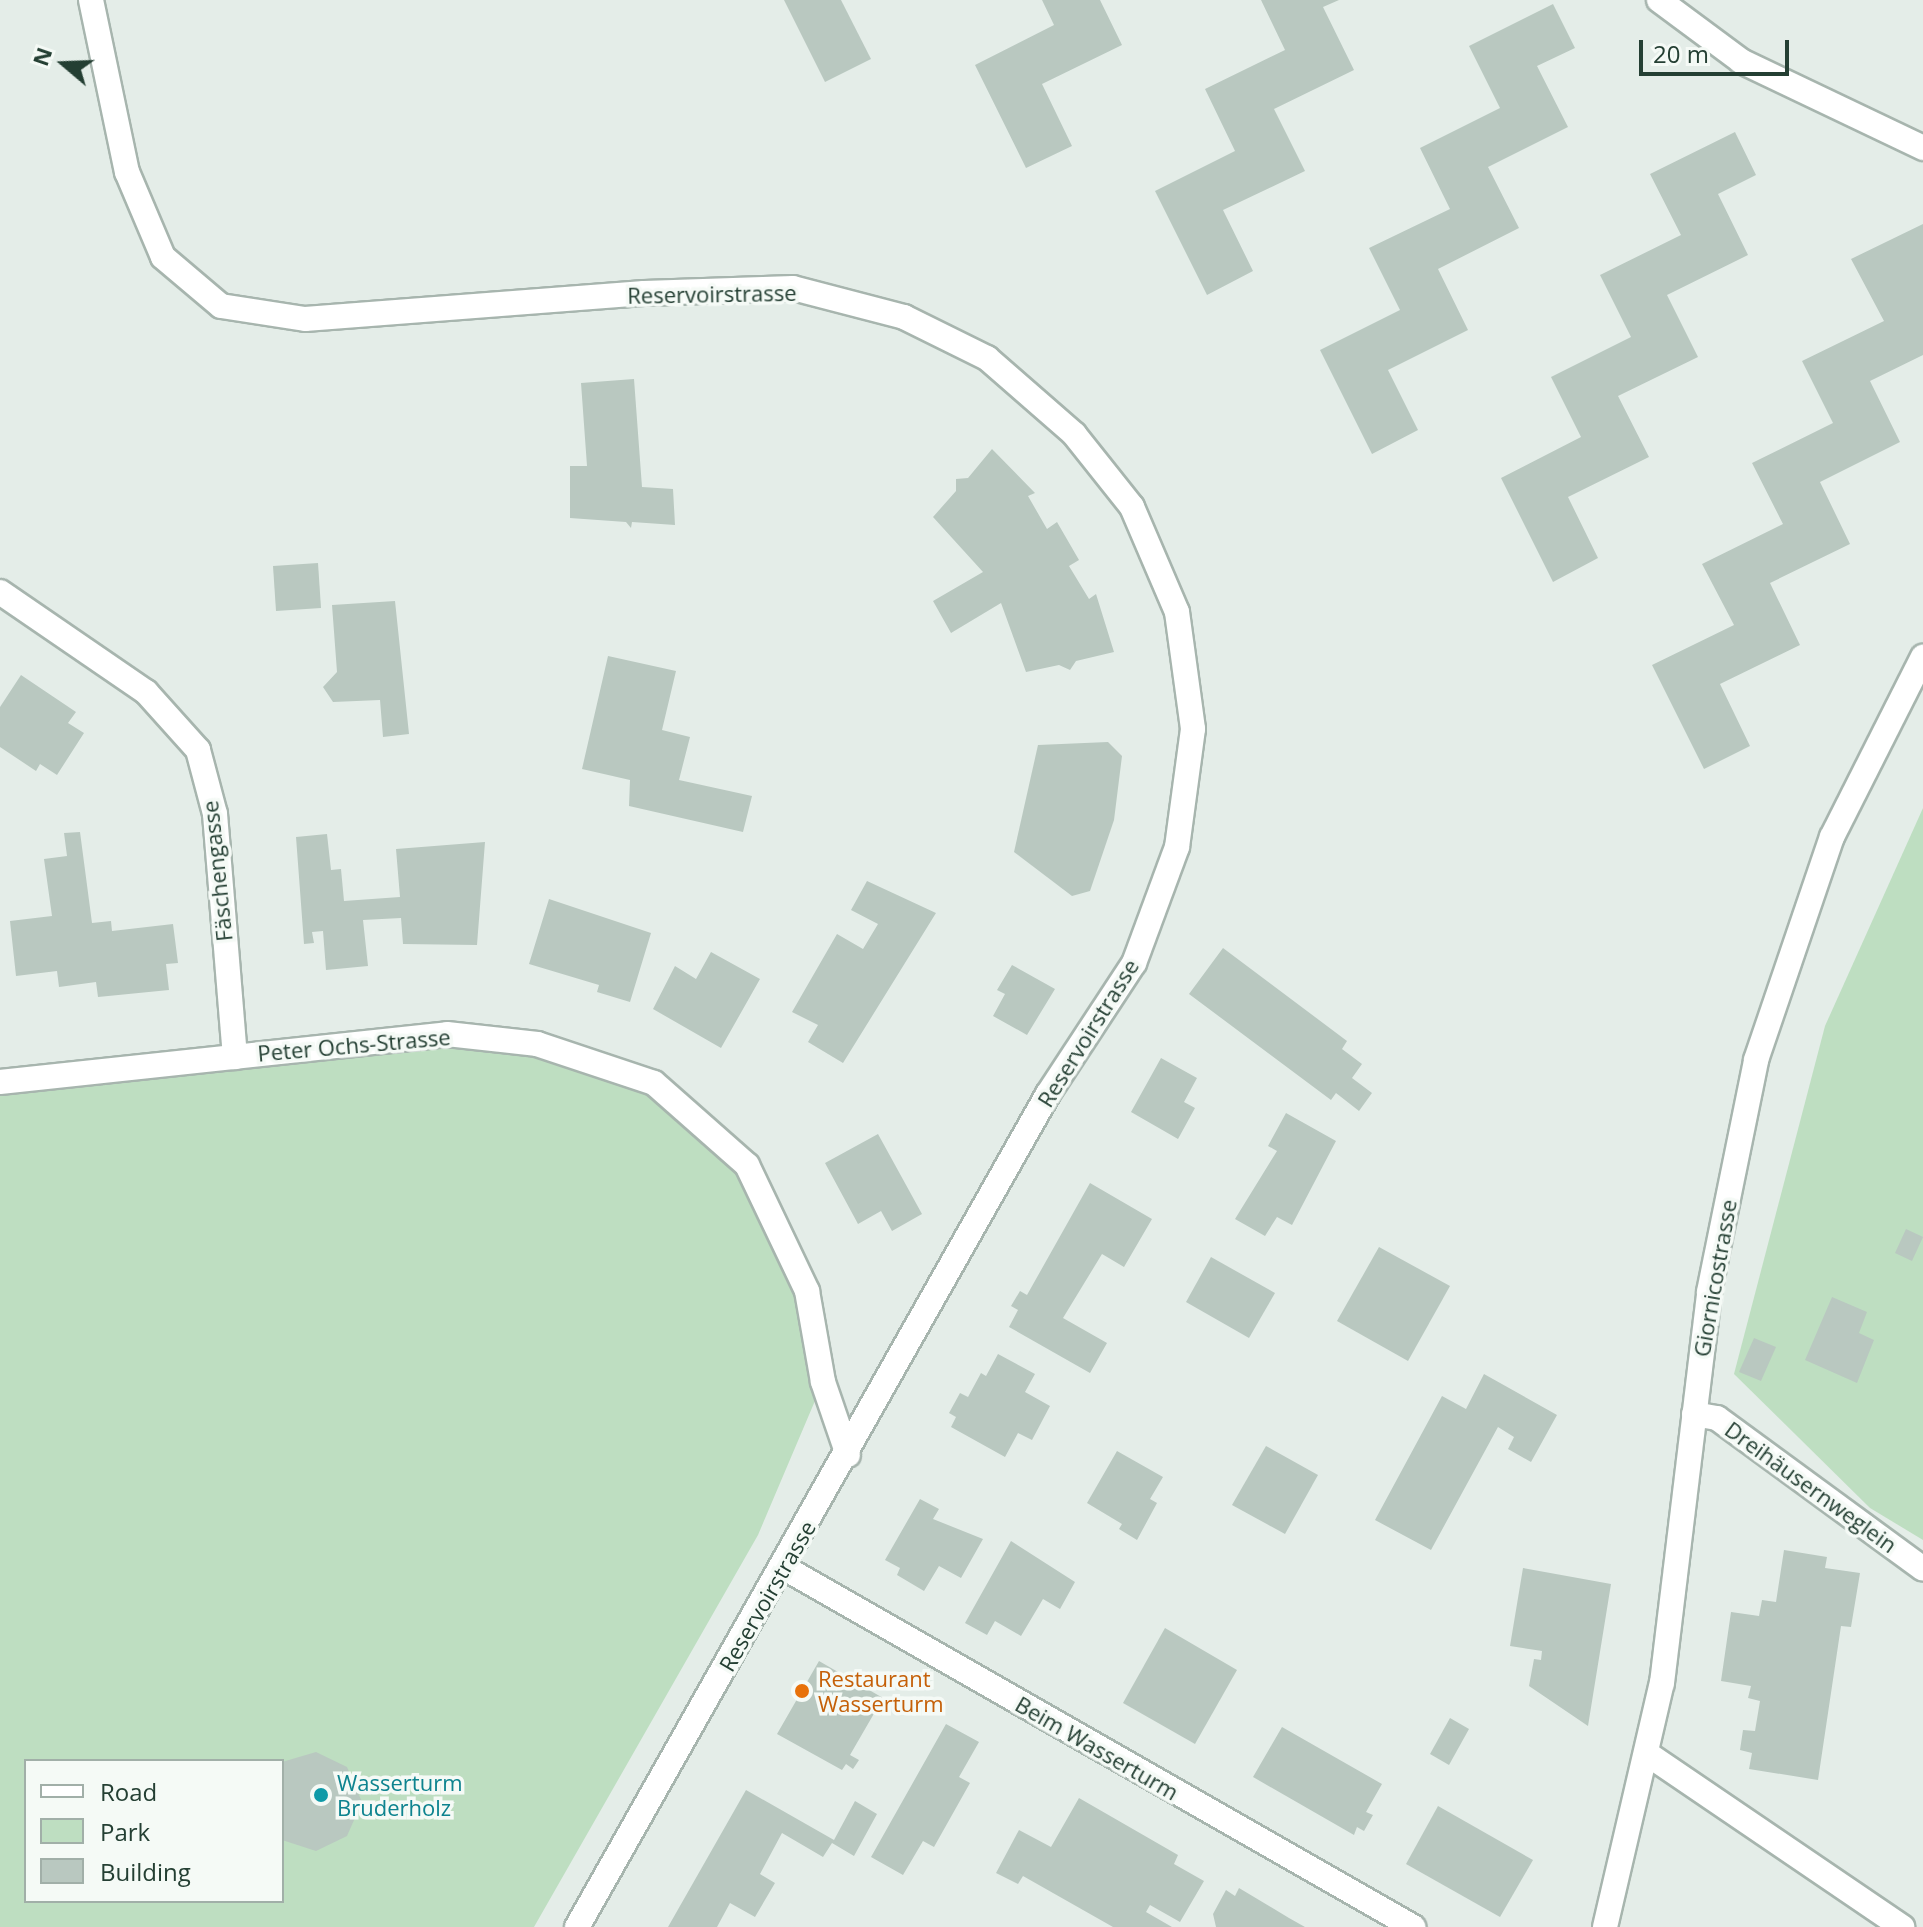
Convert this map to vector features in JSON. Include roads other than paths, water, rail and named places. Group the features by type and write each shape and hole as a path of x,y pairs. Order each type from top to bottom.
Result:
{"street":[{"name":"Reservoirstrasse","path":"91,0 127,172 163,257 221,306 305,319 644,293 793,288 904,317 987,358 1074,434 1132,507 1177,612 1187,660 1193,729 1177,847 1134,963 1048,1094 848,1455 577,1927"},
{"path":"1659,0 1741,61 1923,148"},
{"name":"Fäschengasse","path":"0,592 146,692 198,750 215,814 235,1057"},
{"name":"Giornicostrasse","path":"1605,1927 1662,1683 1709,1292 1756,1060 1832,837 1923,657"},
{"name":"Peter Ochs-Strasse","path":"0,1082 447,1034 537,1044 654,1083 747,1165 807,1291 823,1382 848,1455"},
{"name":"Dreihäusernweglein","path":"1694,1414 1717,1418 1923,1569"},
{"name":"Beim Wasserturm","path":"783,1567 1413,1927"},
{"path":"1646,1753 1902,1927"}],"place":[{"name":"Restaurant Wasserturm","path":"802,1691"},
{"name":"Wasserturm Bruderholz","path":"321,1795"}]}
